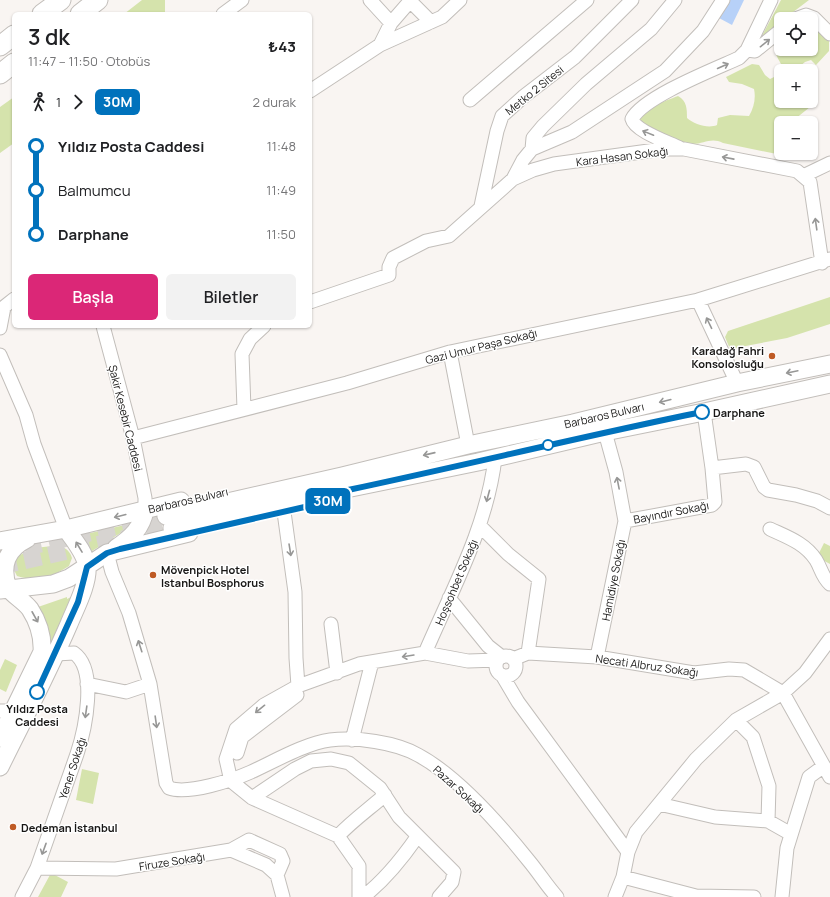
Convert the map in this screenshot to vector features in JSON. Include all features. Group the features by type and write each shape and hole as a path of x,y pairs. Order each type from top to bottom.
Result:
{"highway":[{"path":"45,12 61,0"},
{"path":"83,12 98,0"},
{"path":"0,46 12,37"},
{"path":"0,74 12,65"}],"main road":[{"name":"Barbaros Bulvarı","path":"829,388 605,432 348,490 169,522 377,466 553,427 737,383 830,364"},
{"path":"495,458 495,452 500,447 533,437 553,427"},
{"name":"Barbaros Bulvarı","path":"0,541 66,529 145,510 338,469 377,466"},
{"name":"Barbaros Bulvarı","path":"4,589 33,588 52,584 69,578 107,553 334,500 348,490"},
{"path":"107,553 125,542 142,524 145,510"},
{"path":"4,740 56,654 81,595 87,567 79,547 66,529"},
{"path":"0,767 6,711 42,652 42,638 38,624 30,609 24,602 4,589 2,563 7,553 18,543 36,535"}],"street":[{"path":"226,12 242,0"},
{"path":"370,0 390,24"},
{"path":"312,90 380,45 436,20 460,0"},
{"path":"470,100 586,0"},
{"name":"Metko 2 Sitesi","path":"481,206 497,131 502,116 523,97 575,57 632,0"},
{"path":"532,149 533,138 543,126 586,84 650,29 675,0"},
{"path":"312,301 389,275 389,267 393,258 426,241 449,236 512,179 522,160 532,149 572,132 665,71 703,31 723,0"},
{"path":"684,149 640,129 633,124 632,119 635,111 670,90 739,58 747,50 771,0"},
{"path":"380,45 390,24 411,1 436,20"},
{"path":"818,22 830,34"},
{"path":"747,50 755,51 774,36"},
{"name":"Kara Hasan Sokağı","path":"512,179 533,170 554,164 663,149 684,149 797,171 803,176"},
{"path":"826,261 810,182 803,176 830,163"},
{"name":"Gazi Umur Paşa Sokağı","path":"133,438 347,383 446,354 698,300 826,261"},
{"path":"698,300 737,383"},
{"path":"0,328 6,305"},
{"name":"Şakir Kesebir Caddesi","path":"104,328 133,438 145,498 145,510"},
{"path":"244,410 242,354 250,339 262,328"},
{"path":"446,354 464,446"},
{"path":"0,355 26,415 34,444 66,529"},
{"path":"704,412 712,468 746,464 754,467 764,487 768,490 796,495 830,508"},
{"name":"Hamidiye Sokağı","path":"597,657 625,521 616,472 605,432"},
{"name":"Hoşsohbet Sokağı","path":"425,653 480,526 490,491 495,458"},
{"name":"Bayındır Sokağı","path":"625,521 712,505 715,502 712,468"},
{"path":"284,512 295,592 298,686"},
{"path":"359,897 359,866 338,836 252,798 231,781 226,759 236,729 264,705 298,686 359,664 425,653 504,666 528,653 539,579 508,554 480,526"},
{"path":"770,529 805,546 816,560 826,580 830,584"},
{"path":"87,684 126,692 150,684 131,620 112,572 107,553"},
{"path":"449,598 504,666 518,702 628,852"},
{"path":"331,624 337,673"},
{"path":"615,897 623,877 628,852 636,832 696,759 736,720 783,693 805,673 830,639"},
{"name":"Yener Sokağı","path":"22,897 37,868 81,742 88,700 87,684 82,664 77,656 68,653 56,654"},
{"name":"Necati Albruz Sokağı","path":"528,653 597,657 694,673 729,669 744,670 783,693"},
{"path":"231,781 235,758 242,737 291,698 372,662"},
{"path":"352,740 372,662"},
{"name":"Pazar Sokağı","path":"150,684 166,783 169,788 195,788 231,781 302,749 328,740 352,740 393,744 418,755 448,776 498,824 529,861 548,892 557,897"},
{"path":"782,897 787,848 809,777 827,771 783,693"},
{"path":"736,720 753,736 768,786 768,822"},
{"path":"252,798 295,769 311,762 331,759 349,763 380,788 399,817 417,837 454,872 452,882 439,897"},
{"path":"338,836 351,822 366,812 385,795"},
{"path":"660,804 715,817 768,822 791,834"},
{"path":"612,829 636,832"},
{"path":"363,897 383,879 403,857 417,837"},
{"path":"231,850 249,840 280,854 283,861 277,875"},
{"path":"231,850 266,865 277,875 283,897"},
{"name":"Firuze Sokağı","path":"37,868 116,869 231,850"},
{"path":"623,877 696,896 754,897"}],"green space":[{"path":"142,0 165,0 165,12 127,12"},
{"path":"781,0 809,0 793,12 775,12"},
{"path":"774,13 774,31 757,45"},
{"path":"818,32 829,39 829,51 817,64 811,60 803,64 781,64 777,56 818,56"},
{"path":"752,64 759,65 765,75 770,79 774,77 774,108 809,108 799,116 774,116 774,153 719,141 708,141 697,144 687,143 664,135 639,121 651,108 678,96 685,103 687,108 687,118 701,125 717,125 718,118 730,115 749,116 754,103 754,89 742,84 729,82 726,77"},
{"path":"12,98 12,144 0,153 0,107"},
{"path":"830,297 830,324 787,338 730,349 725,337 728,331"},
{"path":"129,524 130,527 92,551 82,535"},
{"path":"824,543 830,546 830,564 817,557"},
{"path":"53,546 62,547 69,552 72,558 69,566 50,576 31,579 17,576 12,566 16,557 34,548"},
{"path":"67,597 67,599 71,597 51,643 49,632 38,607"},
{"path":"5,659 17,665 6,692 0,689 0,670"},
{"path":"82,769 99,773 93,804 76,800"},
{"path":"51,873 68,882 61,897 38,897"}],"water":[{"path":"728,0 744,0 732,25 719,18"}],"tunnel":[{"path":"0,553 166,516"},
{"path":"0,566 172,528"}],"bus line":[{"name":"30M","path":"37,692 56,654 81,595 87,567 107,553 334,500 348,490 478,462 605,432 702,412"}],"place":[{"name":"Karadağ Fahri Konsolosluğu","path":"772,356"},
{"name":"Darphane","path":"702,412"},
{"name":"Mövenpick Hotel Istanbul Bosphorus","path":"153,575"},
{"name":"Yıldız Posta Caddesi","path":"37,692"},
{"name":"Dedeman İstanbul","path":"13,827"}]}
